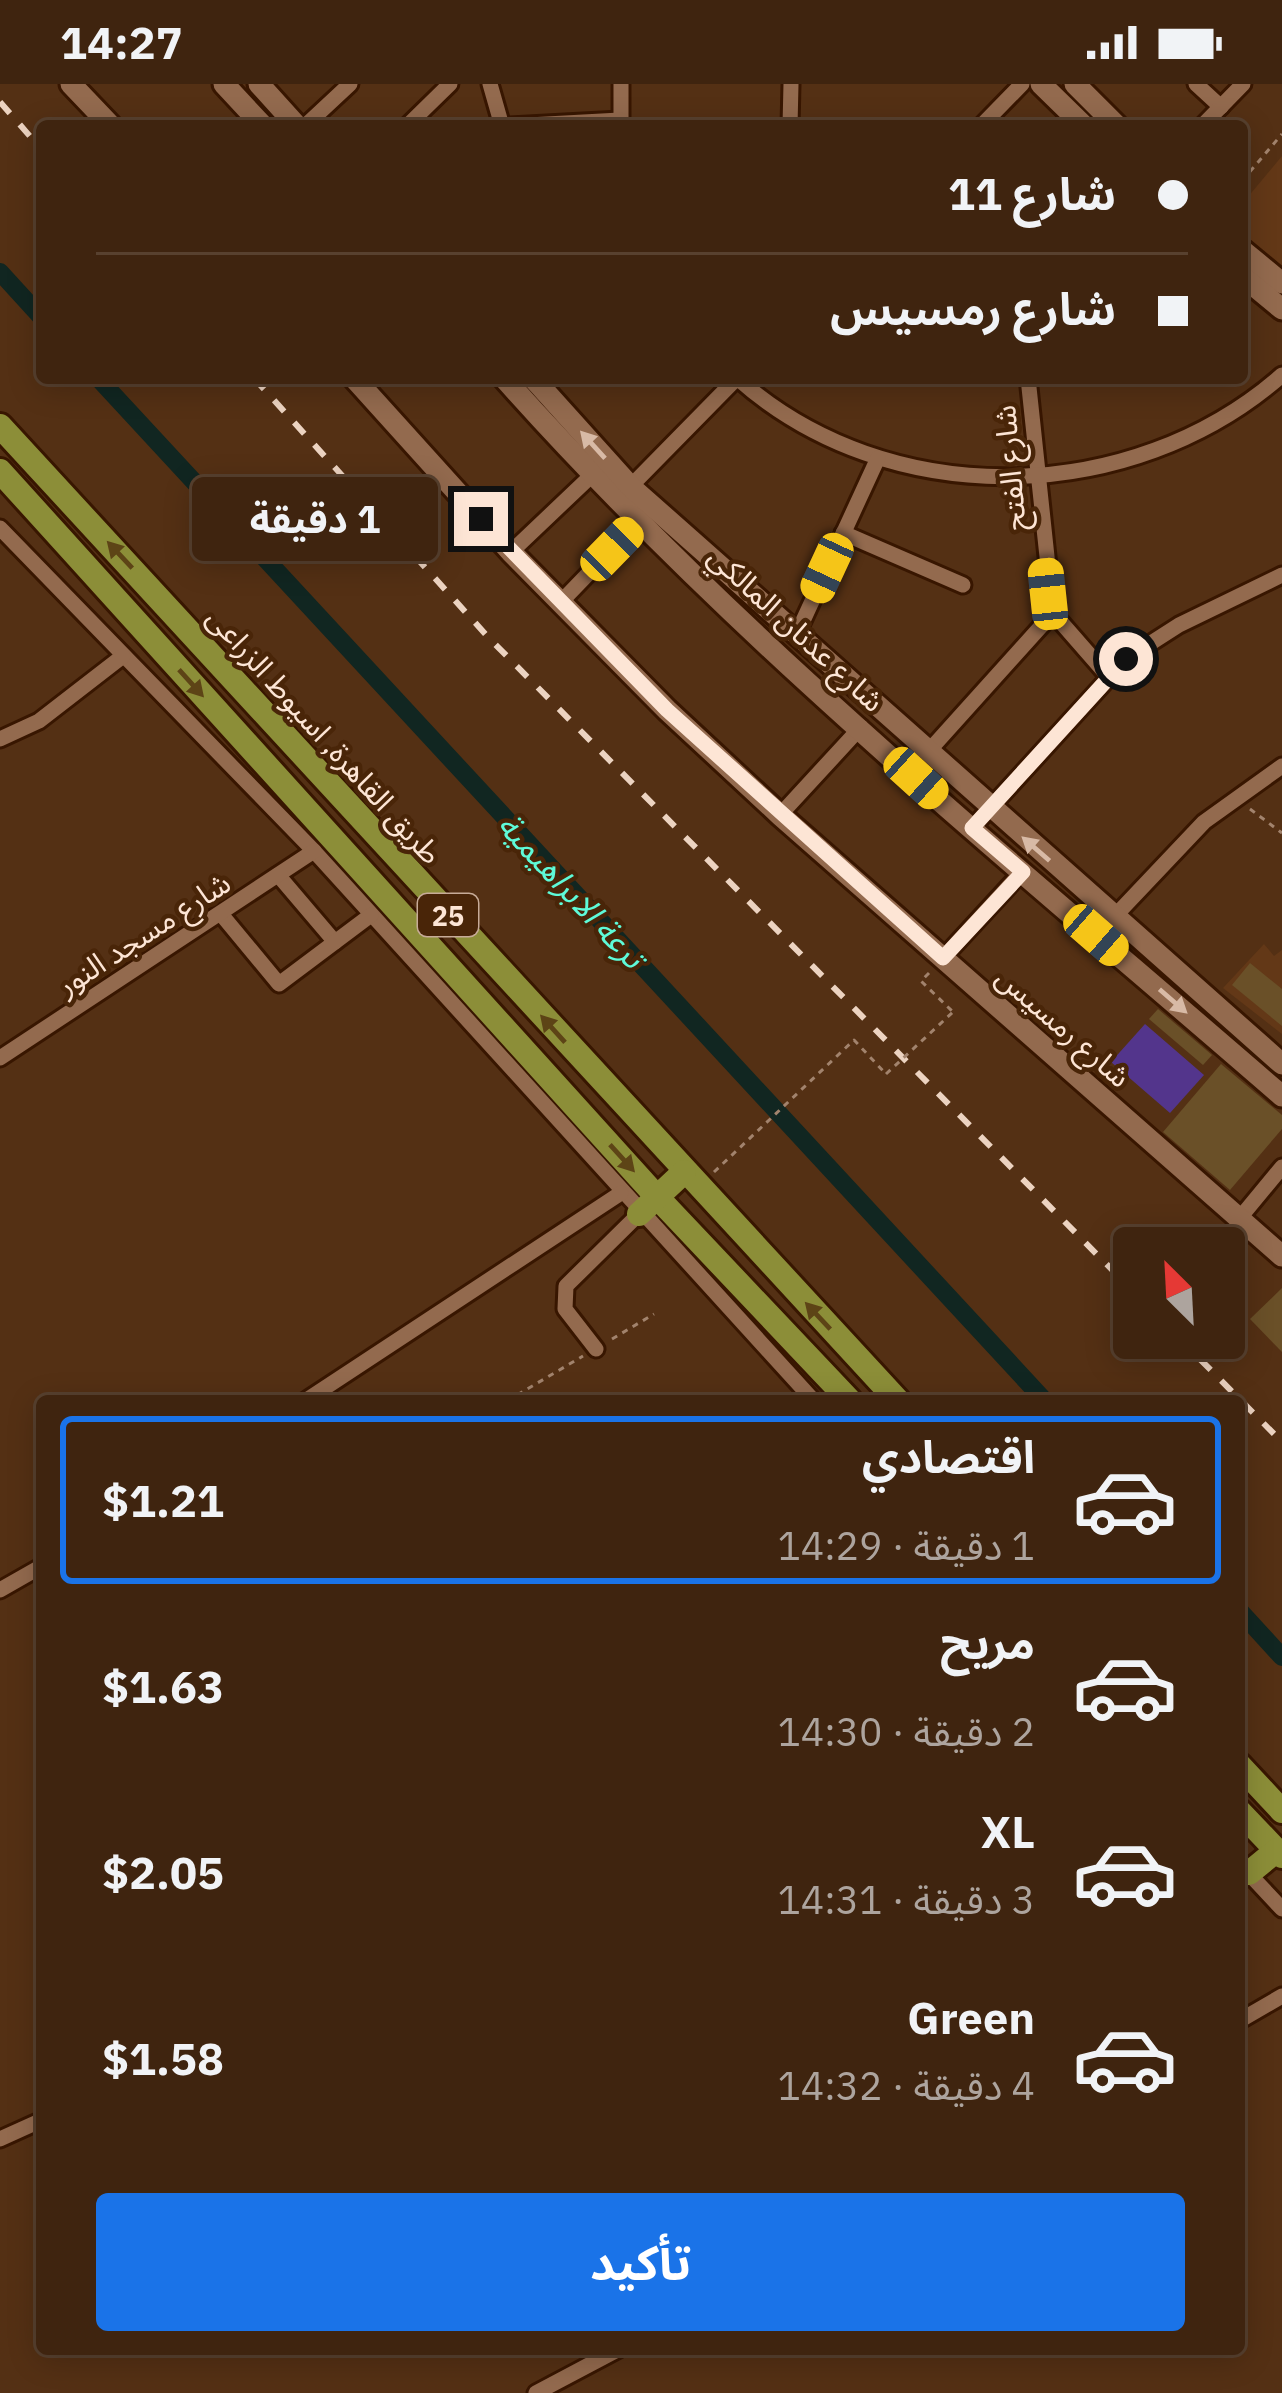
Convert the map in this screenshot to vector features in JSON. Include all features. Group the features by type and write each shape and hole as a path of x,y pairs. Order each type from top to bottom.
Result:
{"highway":[{"name":"طريق القاهرة, اسيوط الزراعى","path":"0,426 892,1395"},
{"name":"25","path":"0,471 648,1205 844,1395"},
{"path":"128,614 154,592"},
{"path":"648,1205 684,1172"},
{"path":"1245,1771 1282,1810"},
{"path":"1245,1817 1280,1853 1245,1868"}],"main road":[{"path":"71,84 105,120"},
{"path":"224,84 257,120"},
{"path":"259,84 295,120"},
{"path":"1041,84 1078,120"},
{"path":"1075,84 1111,120"},
{"path":"1248,255 1282,283"},
{"path":"1248,281 1282,309"},
{"name":"شارع رمسيس","path":"365,384 560,603 780,815 1282,1256"},
{"name":"شارع عدنان المالكي","path":"509,384 591,476 624,494 796,636 1282,1064"},
{"name":"شارع عدنان المالكي","path":"538,384 624,494 638,522 972,828 1282,1096"}],"street":[{"path":"308,120 350,84"},
{"path":"412,120 450,84"},
{"path":"490,84 504,120"},
{"path":"621,84 621,120"},
{"path":"790,120 791,84"},
{"path":"987,120 1022,84"},
{"path":"1196,84 1221,107"},
{"path":"1208,120 1243,84"},
{"path":"744,384 815,433 878,458 940,472 1037,475 1116,464 1154,453 1227,418 1282,375"},
{"path":"624,494 731,384"},
{"name":"شارع الفتح","path":"1029,384 1053,613"},
{"path":"796,636 878,458"},
{"path":"511,552 591,476"},
{"path":"560,603 638,522"},
{"path":"0,528 314,851 621,1193 648,1205 809,1395"},
{"path":"843,533 963,585"},
{"path":"972,828 1108,676 1160,635 1282,575"},
{"path":"927,753 1053,613 1108,676"},
{"path":"0,739 39,721 123,656"},
{"path":"780,815 861,728"},
{"path":"1096,935 1176,849 1235,798 1282,766"},
{"name":"شارع مسجد النور","path":"0,1058 314,851"},
{"path":"943,958 1023,872"},
{"path":"278,875 335,943"},
{"path":"221,914 276,983 371,915"},
{"path":"1239,1219 1282,1167"},
{"path":"314,1395 621,1193"},
{"path":"596,1348 565,1309 566,1286 648,1205"},
{"path":"0,1590 36,1569"},
{"path":"1245,1869 1282,1910"},
{"path":"1245,2018 1282,1996"},
{"path":"0,2139 36,2123"},
{"path":"536,2393 608,2355"}],"path":[{"path":"1248,174 1282,134"},
{"path":"1235,798 1282,833"},
{"path":"722,1164 854,1040 886,1074 952,1012 928,988"},
{"path":"517,1395 654,1314"}],"shaded area":[{"path":"1282,156 1282,267 1248,238 1248,197"},
{"path":"1264,944 1274,956 1282,950 1282,1034 1223,988"},
{"path":"1145,1024 1204,1075 1170,1113 1111,1062"}],"building":[{"path":"1250,963 1282,989 1282,1026 1232,985"},
{"path":"1158,1009 1212,1055 1203,1065 1149,1019"},
{"path":"1221,1064 1282,1115 1282,1129 1230,1190 1163,1132"},
{"path":"1282,1288 1282,1352 1250,1319"}],"waterway":[{"name":"ترعة الابراهيمية","path":"0,272 36,311"},
{"name":"ترعة الابراهيمية","path":"104,384 1039,1395"},
{"name":"ترعة الابراهيمية","path":"1245,1617 1282,1657"}],"railway":[{"path":"0,102 36,143"},
{"path":"259,384 488,637 1113,1271"},
{"path":"1200,1359 1235,1395"},
{"path":"1245,1405 1282,1442"}],"route":[{"path":"481,519 667,710 943,958 1023,872 972,828 1126,659"}]}
